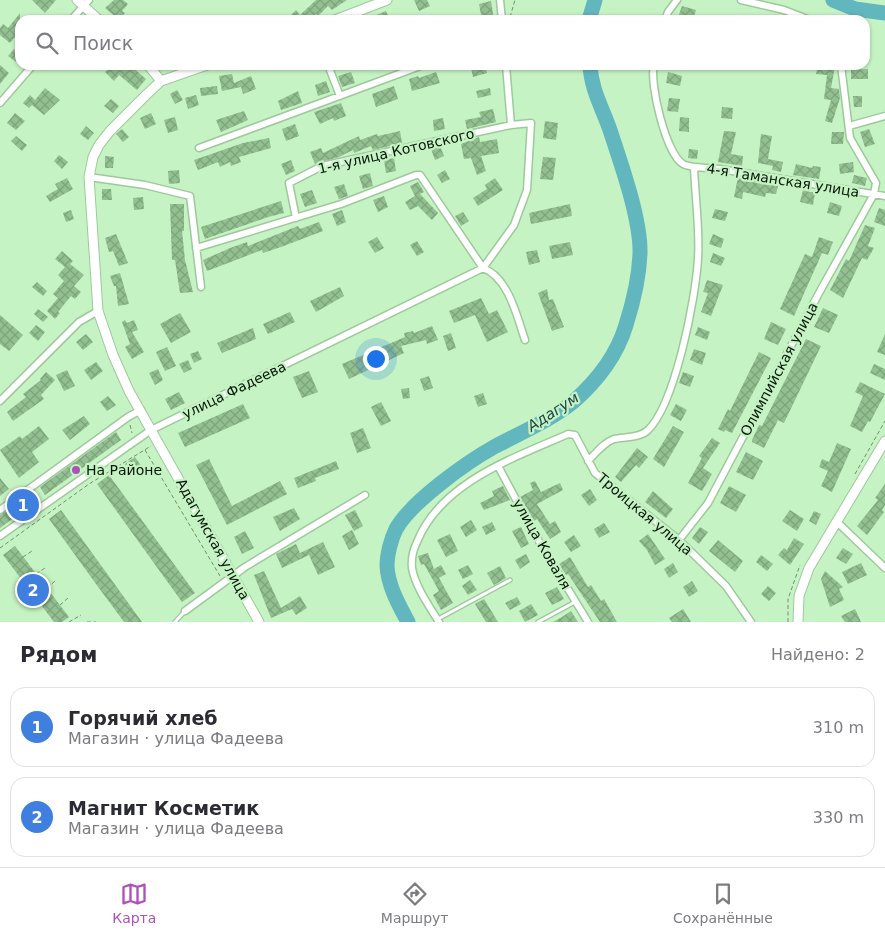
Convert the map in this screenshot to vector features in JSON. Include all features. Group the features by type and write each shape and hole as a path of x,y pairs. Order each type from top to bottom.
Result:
{"main road":[{"path":"348,15 387,0"},
{"path":"83,2 95,15"},
{"path":"152,70 161,81 193,70"},
{"name":"Адагумская улица","path":"161,81 110,130 93,157 89,178 98,311 112,355 129,391 259,622"},
{"path":"798,622 799,596 809,568 885,441"}],"street":[{"path":"500,0 502,15"},
{"path":"667,15 677,0"},
{"path":"741,0 797,15"},
{"path":"74,15 83,2"},
{"path":"0,103 29,70"},
{"path":"330,70 340,96"},
{"path":"199,148 410,70"},
{"path":"506,70 511,125"},
{"path":"653,70 658,108 674,153 683,164 694,167"},
{"path":"842,70 850,138 876,183 874,194"},
{"path":"849,126 885,116"},
{"name":"улица Фадеева","path":"0,536 152,430 483,268 514,225 527,190 531,123 511,125"},
{"name":"1-я улица Котовского","path":"296,218 289,183 322,166 511,125"},
{"name":"4-я Таманская улица","path":"588,461 603,445 646,432 662,412 679,358 693,296 697,267 694,167 720,169 885,196"},
{"name":"1-я улица Котовского","path":"196,248 296,218 420,175 483,268"},
{"path":"89,178 145,185 190,196 201,287"},
{"name":"Олимпийская улица","path":"679,540 708,503 819,293 874,194"},
{"path":"483,268 496,275 511,300 525,340"},
{"path":"0,401 79,322 98,311"},
{"path":"0,510 90,444 141,410"},
{"name":"Троицкая улица","path":"438,621 418,583 412,567 412,552 422,528 439,507 462,487 498,466 568,434 575,435 595,473 679,540 726,586 751,622"},
{"name":"улица Коваля","path":"498,466 534,533 588,622"},
{"path":"185,611 244,567 365,495"},
{"path":"836,521 885,568"}],"lane":[{"path":"438,621 510,580"},
{"path":"538,622 575,601"},
{"path":"174,622 185,611"}],"path":[{"path":"510,15 515,0"},
{"path":"0,548 89,484 152,446"},
{"path":"145,450 224,582"},
{"path":"23,557 32,551"},
{"path":"36,574 45,568"},
{"path":"47,588 55,582"},
{"path":"60,604 68,598"},
{"path":"70,622 81,615"},
{"path":"87,622 96,622"}],"building":[{"path":"32,0 56,0 45,13"},
{"path":"114,0 123,0 128,4 122,11 125,13 123,15 113,15 105,8"},
{"path":"316,0 347,0 332,10 328,6 319,15 300,15"},
{"path":"414,0 427,0 430,6 419,11"},
{"path":"491,1 493,15 481,15 479,4"},
{"path":"682,6 696,10 694,15 679,15"},
{"path":"296,10 300,15 291,15"},
{"path":"386,11 388,15 376,15"},
{"path":"15,19 15,37 10,43 0,35 0,28 3,24 8,28"},
{"path":"14,49 15,50 15,61 8,56"},
{"path":"0,65 9,73 0,84"},
{"path":"107,70 136,70 146,79 137,90 119,75 114,81 105,72"},
{"path":"471,70 486,70 487,73 473,77"},
{"path":"817,70 834,70 831,88 839,89 840,98 832,123 825,121 831,100 824,99 827,75 816,74"},
{"path":"851,70 868,70 868,79 851,79"},
{"path":"351,72 355,83 342,87 338,76"},
{"path":"436,72 440,83 412,91 409,79 418,76 419,78"},
{"path":"668,72 682,76 680,86 666,83"},
{"path":"232,74 234,83 251,76 256,89 243,94 241,87 222,91 219,76"},
{"path":"326,81 330,92 318,96 315,85"},
{"path":"217,86 218,94 201,96 200,88"},
{"path":"394,86 398,99 376,107 372,94"},
{"path":"45,88 60,100 44,115 32,105 29,108 23,103 30,95 35,100"},
{"path":"490,88 491,95 478,98 476,91"},
{"path":"177,90 183,100 175,104 170,94"},
{"path":"298,91 302,103 281,110 278,101"},
{"path":"196,95 199,105 188,109 185,98"},
{"path":"853,96 862,96 862,107 854,107"},
{"path":"669,98 680,99 678,112 667,111"},
{"path":"111,99 119,106 113,113 104,106"},
{"path":"341,103 346,116 334,121 333,118 320,124 314,112"},
{"path":"722,107 733,108 732,119 721,118"},
{"path":"493,109 496,122 467,129 465,120 481,117 479,112"},
{"path":"244,111 248,120 221,132 216,120"},
{"path":"15,113 25,121 16,130 7,123"},
{"path":"151,113 156,124 145,129 140,118"},
{"path":"175,117 178,130 168,133 164,120"},
{"path":"680,117 689,118 689,132 679,131"},
{"path":"443,118 445,129 434,131 433,120"},
{"path":"545,121 558,123 556,140 543,138"},
{"path":"295,124 299,136 286,141 282,129"},
{"path":"86,126 94,133 88,140 80,134"},
{"path":"122,129 129,137 123,142 116,134"},
{"path":"869,129 875,144 865,147 860,132"},
{"path":"400,131 402,143 373,150 371,146 354,153 353,150 339,157 315,164 310,152 321,148 323,153 359,136 360,140 377,134 378,136"},
{"path":"724,131 736,132 731,154 743,156 742,166 718,162"},
{"path":"832,132 844,132 843,144 831,144"},
{"path":"761,134 772,136 768,159 783,162 781,172 772,170 773,166 758,163"},
{"path":"16,136 27,145 22,151 11,141"},
{"path":"479,137 480,142 497,139 499,153 481,156 486,171 477,175 471,158 464,159 461,144"},
{"path":"269,138 271,148 239,157 241,162 231,166 230,162 220,167 218,162 198,170 194,160 243,143"},
{"path":"440,146 444,156 435,160 431,149"},
{"path":"689,149 698,150 697,159 688,158"},
{"path":"59,155 68,162 62,169 54,161"},
{"path":"105,156 114,157 113,168 105,168"},
{"path":"543,157 556,158 553,180 540,179"},
{"path":"394,158 396,171 386,173 384,160"},
{"path":"291,160 295,171 286,175 281,164"},
{"path":"853,162 854,172 840,174 839,164"},
{"path":"796,164 812,168 813,166 821,167 819,179 793,175"},
{"path":"179,170 180,183 169,184 168,171"},
{"path":"445,170 450,179 442,183 437,175"},
{"path":"370,173 373,186 363,189 359,176"},
{"path":"854,175 867,178 865,186 852,183"},
{"path":"738,177 778,186 776,194 766,193 765,197 743,192 742,199 734,197"},
{"path":"67,178 73,189 50,202 46,196 58,189 55,184"},
{"path":"495,178 503,190 478,206 473,198 487,189 485,185"},
{"path":"418,182 424,192 420,194 438,213 432,220 418,206 410,210 405,202 415,196 410,186"},
{"path":"344,184 348,196 339,199 334,187"},
{"path":"102,189 111,189 112,200 102,200"},
{"path":"312,190 317,203 305,207 300,194"},
{"path":"803,190 815,193 813,205 800,202"},
{"path":"384,196 388,207 378,212 373,200"},
{"path":"143,197 144,209 134,210 133,198"},
{"path":"281,201 284,213 205,239 201,227"},
{"path":"830,202 842,206 839,216 827,213"},
{"path":"170,204 184,204 184,231 182,231 185,260 193,292 180,293 175,260 172,260"},
{"path":"570,204 572,216 531,224 529,213"},
{"path":"879,208 885,210 885,226 874,222"},
{"path":"715,209 728,212 725,221 712,218"},
{"path":"71,210 74,219 66,222 63,213"},
{"path":"342,210 346,222 337,226 332,214"},
{"path":"463,212 469,221 461,226 455,216"},
{"path":"319,222 323,231 263,253 262,250 207,271 203,260 230,248 247,242 248,246 298,226 300,229"},
{"path":"865,225 875,228 868,246 874,248 867,260 862,258 843,298 830,290 846,259 849,261"},
{"path":"116,234 128,263 119,266 113,251 109,252 105,238"},
{"path":"713,234 724,239 721,248 709,244"},
{"path":"377,237 384,248 375,253 368,242"},
{"path":"819,237 833,242 828,255 822,253 794,316 780,309 805,254 812,257"},
{"path":"417,241 424,252 417,256 410,245"},
{"path":"570,242 573,255 552,259 549,246"},
{"path":"537,250 540,262 529,265 526,252"},
{"path":"62,251 73,261 70,264 84,275 74,286 81,292 75,299 71,296 58,312 60,313 55,319 47,311 58,298 53,294 64,281 58,275 65,267 55,259"},
{"path":"713,253 725,258 721,266 710,262"},
{"path":"120,273 129,304 118,306 116,286 114,286 110,276"},
{"path":"707,280 723,285 711,316 701,312 708,293 703,292"},
{"path":"37,282 47,291 43,296 32,287"},
{"path":"340,287 344,296 316,312 310,301"},
{"path":"547,289 549,300 553,299 564,327 552,331 538,293"},
{"path":"481,298 489,314 497,310 508,332 487,342 475,315 454,323 449,311"},
{"path":"823,308 838,315 829,333 814,327"},
{"path":"38,309 48,317 43,322 34,314"},
{"path":"290,312 295,322 268,334 263,324"},
{"path":"180,313 191,332 171,343 160,324"},
{"path":"0,315 23,335 9,351 0,344"},
{"path":"125,320 127,323 134,320 138,330 132,332 144,352 132,359 125,347 130,344 122,322"},
{"path":"771,322 786,329 778,345 764,339"},
{"path":"36,325 45,332 38,341 29,333"},
{"path":"432,326 438,340 427,344 426,340 401,346 404,353 349,379 342,364 405,337 404,333 413,331 414,333"},
{"path":"698,327 710,332 707,340 695,335"},
{"path":"253,328 256,339 222,353 217,343"},
{"path":"451,333 456,348 448,351 443,336"},
{"path":"86,334 93,342 83,350 76,342"},
{"path":"885,334 885,355 877,352"},
{"path":"806,339 821,346 784,423 778,420 764,448 752,442 752,440 759,425 762,426"},
{"path":"167,347 176,366 165,371 156,352"},
{"path":"694,349 706,353 702,365 690,360"},
{"path":"198,351 202,359 194,363 190,354"},
{"path":"759,352 771,358 732,433 725,430 724,432 718,429 728,409 730,411"},
{"path":"188,360 192,369 184,373 179,364"},
{"path":"96,362 103,371 91,380 84,370"},
{"path":"874,364 885,369 885,380 870,373"},
{"path":"158,369 163,380 155,385 149,373"},
{"path":"67,370 75,386 64,391 56,375"},
{"path":"309,371 318,392 302,398 293,377"},
{"path":"46,372 55,380 41,395 44,399 13,421 7,412 26,397 23,394 41,380"},
{"path":"683,372 694,376 690,387 679,383"},
{"path":"429,376 433,388 424,391 420,379"},
{"path":"860,382 885,394 870,422 868,421 862,432 850,426 863,396 855,392"},
{"path":"409,388 410,398 403,399 401,389"},
{"path":"179,392 185,403 171,410 165,399"},
{"path":"483,393 487,404 478,407 474,396"},
{"path":"108,396 116,405 107,411 100,402"},
{"path":"381,402 391,421 381,426 371,407"},
{"path":"243,404 250,418 185,447 178,433"},
{"path":"676,404 687,410 681,421 670,415"},
{"path":"84,416 90,424 70,440 62,430"},
{"path":"39,426 49,439 32,452 39,462 19,478 0,450 20,436 22,439"},
{"path":"673,426 684,432 664,467 653,459"},
{"path":"363,428 371,448 357,453 350,433"},
{"path":"116,432 121,440 45,495 40,487"},
{"path":"712,438 720,443 703,468 712,474 702,491 688,483 702,458 699,456"},
{"path":"837,443 851,449 832,492 821,486 828,471 819,467 822,459 829,462"},
{"path":"637,448 648,457 639,468 636,465 621,482 615,477"},
{"path":"746,452 763,461 753,480 736,472"},
{"path":"135,457 142,467 133,474 125,464"},
{"path":"209,459 232,506 280,481 287,494 227,525 196,465"},
{"path":"336,461 339,469 315,478 316,481 298,488 294,478"},
{"path":"109,475 195,593 182,602 97,484"},
{"path":"0,478 9,489 0,496"},
{"path":"535,481 541,492 560,483 563,490 537,504 550,524 555,521 561,532 550,539 537,519 534,521 520,497 533,490 530,483"},
{"path":"885,484 885,505 882,510 884,512 867,535 857,526 878,500 875,498"},
{"path":"503,486 510,500 484,510 480,503 494,496 492,491"},
{"path":"729,486 746,495 736,512 720,503"},
{"path":"590,489 597,500 589,506 581,495"},
{"path":"653,491 673,509 666,518 645,502"},
{"path":"24,499 31,505 0,528 0,515"},
{"path":"294,508 300,519 280,531 273,517"},
{"path":"61,510 142,622 124,622 96,584 49,519"},
{"path":"355,510 363,526 354,531 345,515"},
{"path":"790,510 804,519 797,531 782,521"},
{"path":"814,511 821,514 816,525 809,521"},
{"path":"471,520 477,530 466,537 460,527"},
{"path":"492,522 496,530 486,535 482,527"},
{"path":"604,523 610,532 599,538 594,529"},
{"path":"521,527 529,544 521,548 512,531"},
{"path":"700,527 708,532 699,544 692,538"},
{"path":"352,530 359,544 349,550 342,536"},
{"path":"245,531 254,548 242,554 234,537"},
{"path":"450,534 458,551 446,557 437,540"},
{"path":"648,534 665,559 655,565 647,550 639,541"},
{"path":"574,535 581,546 571,552 564,542"},
{"path":"794,538 804,544 790,565 778,555 784,548 787,550"},
{"path":"718,540 743,561 735,572 709,551"},
{"path":"323,542 335,567 318,575 309,555 282,568 276,554 296,544 300,553"},
{"path":"15,546 69,617 62,622 54,622 3,555"},
{"path":"843,548 853,554 846,564 836,558"},
{"path":"428,553 434,569 441,565 446,574 439,578 453,603 441,610 433,595 439,591 424,564 421,565 418,556"},
{"path":"526,554 530,562 520,569 515,560"},
{"path":"761,555 773,564 767,571 756,562"},
{"path":"570,557 588,587 591,585 601,601 604,599 617,622 600,622 568,574 566,575 559,564"},
{"path":"673,563 678,572 669,578 664,569"},
{"path":"861,563 867,575 848,584 842,572"},
{"path":"468,565 473,574 463,579 458,570"},
{"path":"500,566 506,578 494,585 487,573"},
{"path":"264,571 281,608 300,596 307,608 296,615 292,609 271,618 254,575"},
{"path":"825,571 843,587 839,589 844,600 830,607 821,579"},
{"path":"470,580 477,590 468,595 462,586"},
{"path":"692,581 698,591 689,597 683,587"},
{"path":"768,586 776,593 769,601 761,594"},
{"path":"557,587 564,599 552,605 545,593"},
{"path":"517,597 521,604 510,610 505,603"},
{"path":"484,599 498,622 486,622 475,604"},
{"path":"531,604 538,615 525,622 519,611"},
{"path":"683,609 691,622 672,622 669,618"},
{"path":"855,609 861,622 845,622 841,616"},
{"path":"571,611 578,622 553,622 562,617"}],"waterway":[{"name":"Адагум","path":"590,15 595,0"},
{"name":"Адагум","path":"833,0 855,9 885,13"},
{"name":"Адагум","path":"408,622 392,588 387,566 392,537 403,518 426,495 469,462 545,420 573,402 598,376 612,357 626,325 637,281 640,254 637,225 630,192 595,90 591,70"}],"place":[{"name":"На Районе","path":"76,470"},
{"name":"Горячий хлеб","path":"23,505"},
{"name":"Магнит Косметик","path":"33,590"}]}
